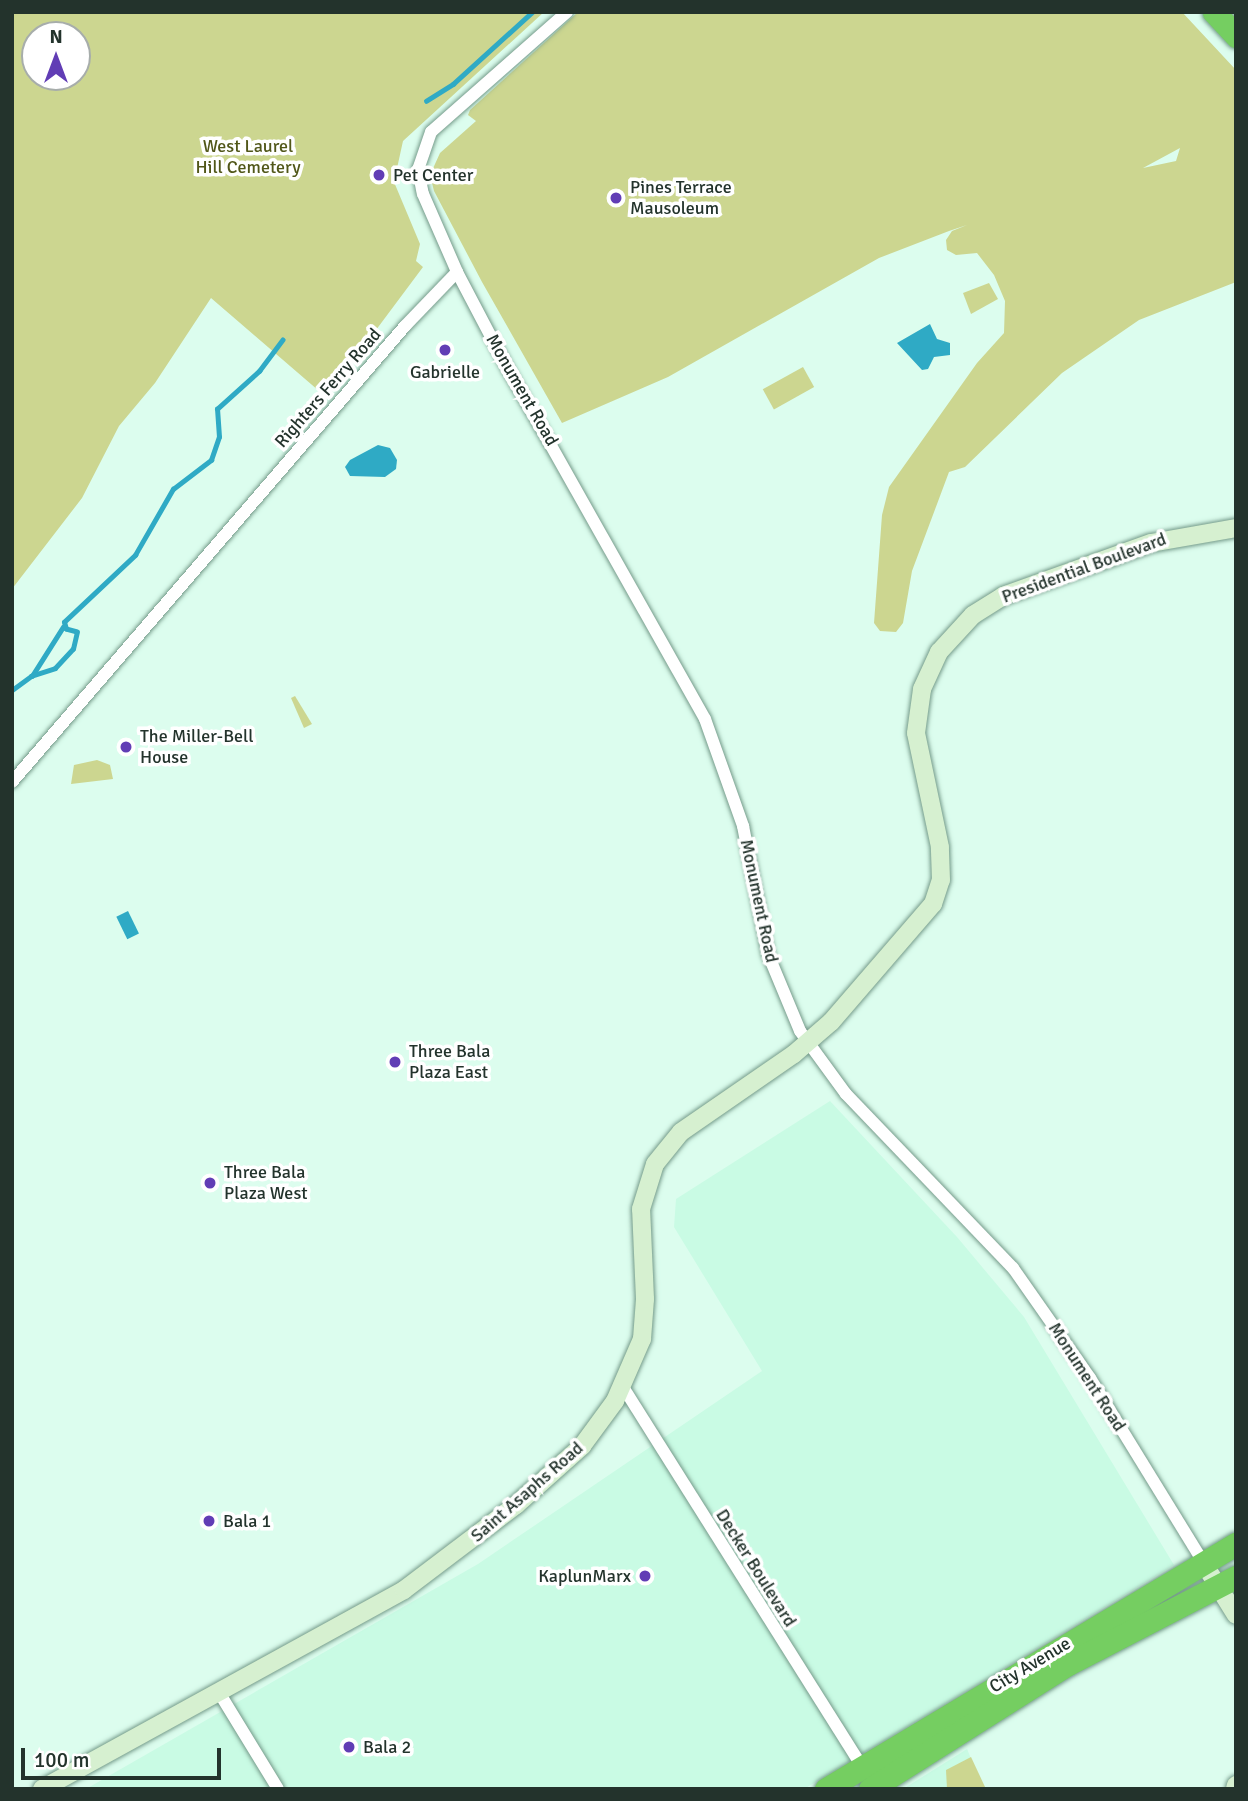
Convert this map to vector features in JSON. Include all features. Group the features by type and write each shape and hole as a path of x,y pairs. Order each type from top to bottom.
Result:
{"highway":[{"path":"1214,12 1236,36"},
{"name":"City Avenue","path":"826,1789 1236,1544"},
{"name":"City Avenue","path":"870,1789 1068,1664 1227,1581"}],"street":[{"path":"457,272 420,185 422,149 446,118 567,12"},
{"name":"Righters Ferry Road","path":"12,782 405,326 457,272"},
{"name":"Monument Road","path":"457,272 705,719 740,814 768,954 807,1043 846,1094 1013,1268 1090,1378 1203,1562 1227,1581 1236,1615"},
{"name":"Presidential Boulevard","path":"807,1043 916,928 937,894 940,847 918,757 917,722 927,675 950,638 986,605 1020,589 1162,540 1236,528"},
{"name":"Saint Asaphs Road","path":"42,1789 220,1694 395,1595 464,1546 582,1446 623,1387 644,1327 640,1209 655,1164 687,1127 807,1043"},
{"name":"Decker Boulevard","path":"623,1387 862,1767"},
{"path":"220,1694 278,1789"}],"shaded area":[{"path":"830,1101 957,1237 1024,1317 1174,1565 804,1789 86,1789 478,1564 762,1371 674,1227 676,1199"},
{"path":"967,1749 984,1789 903,1789"}],"green space":[{"name":"West Laurel Hill Cemetery","path":"12,12 544,12 403,141 394,182 420,244 416,261 423,267 326,397 211,298 155,383 119,426 82,498 12,589"},
{"path":"578,12 1182,12 1236,70 1236,282 1139,320 1062,373 965,467 949,472 912,571 903,623 896,632 880,631 874,623 882,515 889,487 977,363 1004,333 1005,301 994,275 977,253 956,255 947,250 946,240 952,231 967,225 879,258 668,377 562,423 434,191 430,175 440,153 476,121 468,115 470,110","holes":["1180,148 1176,161 1143,168"]},
{"path":"989,283 998,299 971,314 963,293"},
{"path":"803,367 814,387 774,409 763,389"},
{"path":"295,696 312,724 304,728 291,698"},
{"path":"97,760 110,765 113,779 71,784 74,765"},
{"path":"971,1757 986,1789 947,1789 946,1770"}],"water":[{"path":"930,324 937,339 950,343 950,355 934,357 928,369 922,370 897,343"},
{"path":"378,445 390,448 397,460 396,469 385,477 350,476 345,467 350,460"},
{"path":"128,911 139,933 127,939 116,917"}],"waterway":[{"path":"426,101 453,84 532,12"},
{"path":"12,690 31,676 55,668 73,649 77,632 66,629 64,622 135,555 173,489 211,460 219,437 217,409 259,371 282,340"},
{"path":"32,676 63,627"}],"place":[{"name":"Pet Center","path":"379,175"},
{"name":"Pines Terrace Mausoleum","path":"616,198"},
{"name":"Gabrielle","path":"445,350"},
{"name":"The Miller-Bell House","path":"126,747"},
{"name":"Three Bala Plaza East","path":"395,1062"},
{"name":"Three Bala Plaza West","path":"210,1183"},
{"name":"Bala 1","path":"209,1521"},
{"name":"KaplunMarx","path":"645,1576"},
{"name":"Bala 2","path":"349,1747"}]}
